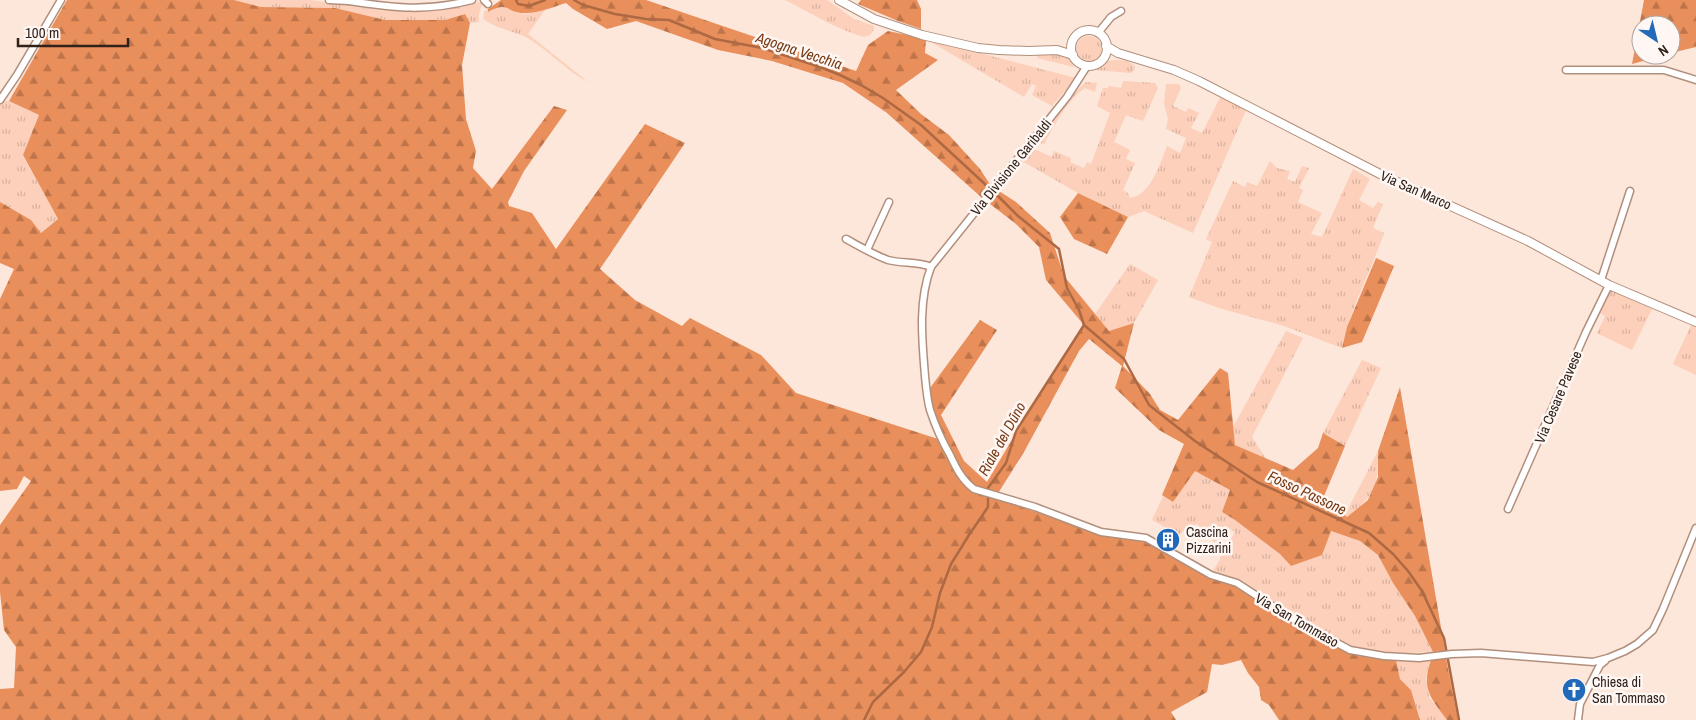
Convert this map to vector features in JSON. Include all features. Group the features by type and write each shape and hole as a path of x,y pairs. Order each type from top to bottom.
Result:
{"street":[{"path":"0,100 18,75 61,0"},
{"path":"329,0 349,1 387,8 416,9 472,0"},
{"path":"840,0 874,19 894,27 978,48 1029,52 1057,50 1072,55 1078,62 1087,66 1096,65 1102,60 1105,55 1106,46 1104,39 1098,33 1091,31 1082,32 1073,41 1057,50"},
{"path":"1098,33 1111,17 1121,11"},
{"path":"1072,55 1073,41"},
{"name":"Via San Marco","path":"1106,46 1118,53 1174,70 1200,81 1382,176 1528,241 1609,285 1696,322"},
{"name":"Via San Marco","path":"1102,60 1114,56 1137,60"},
{"name":"Via Divisione Garibaldi","path":"931,267 1067,98 1087,66"},
{"path":"1566,70 1664,70 1696,80"},
{"path":"1601,280 1630,191"},
{"path":"867,250 889,202"},
{"path":"846,239 888,260 920,263 931,267"},
{"name":"Via San Tommaso","path":"931,267 926,281 922,328 926,392 930,410 947,451 965,482 974,489 1069,519 1101,532 1146,538 1211,575 1237,584 1291,618 1350,650 1384,656 1419,658 1481,653 1593,662 1608,658 1637,644 1653,630 1696,528"},
{"name":"Via Cesare Pavese","path":"1508,509 1586,332 1609,285"},
{"path":"1578,720 1580,704 1600,664 1608,658"}],"green space":[{"path":"67,0 234,0 261,7 335,8 385,20 445,20 465,14 470,23 462,65 466,119 476,151 473,168 492,189 554,106 567,110 524,171 508,202 509,206 532,213 556,249 645,124 685,143 600,269 635,300 682,326 690,318 761,355 796,393 938,439 927,411 924,390 930,388 980,320 997,330 941,415 964,461 987,482 1036,399 1084,325 1046,280 1039,247 1016,224 981,197 887,113 843,83 772,61 718,50 636,21 607,29 566,3 531,13 514,12 505,7 488,12 488,9 501,0 646,0 856,71 868,45 888,31 926,39 925,53 938,60 896,90 921,114 949,135 980,169 991,186 1016,202 1050,233 1064,276 1109,331 1134,323 1123,366 1150,394 1160,410 1178,420 1220,368 1228,373 1235,445 1293,470 1318,448 1323,433 1345,446 1324,496 1347,517 1368,500 1378,477 1378,451 1400,387 1445,651 1433,652 1415,616 1393,583 1378,555 1360,541 1331,531 1322,555 1291,566 1280,554 1222,512 1230,490 1195,471 1173,502 1162,495 1184,444 1159,430 1115,388 1122,366 1089,339 1079,351 1024,452 995,498 1103,535 1145,539 1236,584 1351,649 1395,655 1400,679 1411,690 1420,720 1279,720 1269,705 1261,700 1259,687 1241,660 1222,665 1212,664 1207,692 1171,712 1176,720 0,720 0,689 14,688 16,647 4,630 0,592 0,525 31,481 24,476 17,489 0,491 0,299 14,269 0,263 0,202 31,220 41,233 58,219 23,155 39,115 9,101"},
{"path":"234,0 311,0 378,10 413,12 463,7 478,2 482,4 479,22 470,23 465,14 445,20 385,20 335,8 261,7"},
{"path":"785,0 827,0 854,19 874,26 874,29 870,35 864,37 854,34"},
{"path":"861,0 917,0 921,9 921,29 858,4"},
{"path":"1644,0 1696,0 1696,47 1681,51 1681,15 1641,15"},
{"path":"499,6 523,14 545,10 528,34 588,82 573,73 531,40 496,26 483,18 484,12 488,9 489,12"},
{"path":"1089,36 1098,40 1102,49 1098,58 1089,62 1080,58 1076,49 1080,40"},
{"path":"926,39 1076,78 1052,106 1032,95 1036,86 1032,84 1024,97"},
{"path":"1060,53 1069,58 1074,67 1037,58 1038,54"},
{"path":"1107,61 1127,61 1135,66 1134,70 1131,73 1095,70"},
{"path":"1123,81 1155,83 1158,88 1143,121 1126,115 1114,142 1130,150 1126,159 1135,163 1123,190 1128,193 1129,198 1137,196 1149,185 1154,178 1167,146 1180,153 1186,138 1166,129 1168,119 1164,104 1166,84 1179,84 1181,88 1173,106 1186,112 1188,108 1199,113 1191,128 1202,133 1221,96 1246,110 1193,233 1144,211 1128,217 1078,193 1022,161 1032,148 1052,157 1054,151 1071,158 1070,162 1084,168 1087,162 1091,164 1110,113 1097,106 1103,88 1109,86 1121,88"},
{"path":"1086,82 1097,83 1095,92 1085,88 1078,93 1062,114 1044,144 1037,142 1078,89"},
{"path":"0,101 9,101 39,115 23,156 58,219 41,233 31,220 0,202"},
{"path":"1270,161 1277,168 1290,171 1287,179 1295,182 1302,166 1309,168 1299,188 1303,190 1298,202 1322,213 1311,234 1322,237 1353,169 1370,179 1359,200 1373,208 1378,202 1383,204 1373,228 1384,233 1355,304 1342,348 1284,326 1219,308 1189,297 1212,242 1206,239 1233,181 1245,187 1247,182 1257,186"},
{"path":"1078,193 1128,217 1107,254 1074,239 1060,217"},
{"path":"1376,258 1394,266 1362,342 1342,348 1347,327"},
{"path":"1130,264 1158,280 1134,323 1109,331 1095,314"},
{"path":"1609,288 1652,309 1632,350 1597,333 1605,316 1598,312"},
{"path":"1691,325 1696,327 1696,375 1673,364"},
{"path":"1286,331 1303,338 1252,437 1267,460 1235,445 1233,427"},
{"path":"1362,360 1381,368 1345,446 1323,433"},
{"path":"1378,451 1376,482 1370,496 1347,517 1338,509 1348,509"},
{"path":"1195,470 1230,490 1222,512 1280,554 1291,566 1331,531 1360,541 1378,555 1393,583 1415,616 1433,652 1386,654 1351,648 1212,573 1235,532 1225,526 1215,543 1197,524 1187,528 1179,535 1152,520 1163,496 1173,502"},
{"path":"1431,653 1426,679 1429,697 1447,720 1420,720 1411,690 1400,679 1395,655"},
{"path":"1445,653 1458,720 1447,720 1428,689 1427,674 1433,654"}],"waterway":[{"name":"Agogna Vecchia","path":"516,0 518,4 529,6 545,0"},
{"name":"Agogna Vecchia","path":"574,0 583,5 615,14 646,19 669,20 715,39 762,48 840,75 883,98 921,125 987,186"},
{"name":"Fosso Passone","path":"997,195 1018,216 1059,249 1067,288 1079,310 1084,325 1124,359 1149,405 1195,441 1257,482 1369,533 1393,554 1408,571 1422,591 1444,638 1459,720"},
{"name":"Riale del Dűno","path":"864,720 873,702 904,672 921,652 932,627 940,593 951,564 988,507 988,488 1006,463 1016,431 1084,325"}],"place":[{"name":"Cascina Pizzarini","path":"1168,540"},
{"name":"Chiesa di San Tommaso","path":"1574,690"}]}
